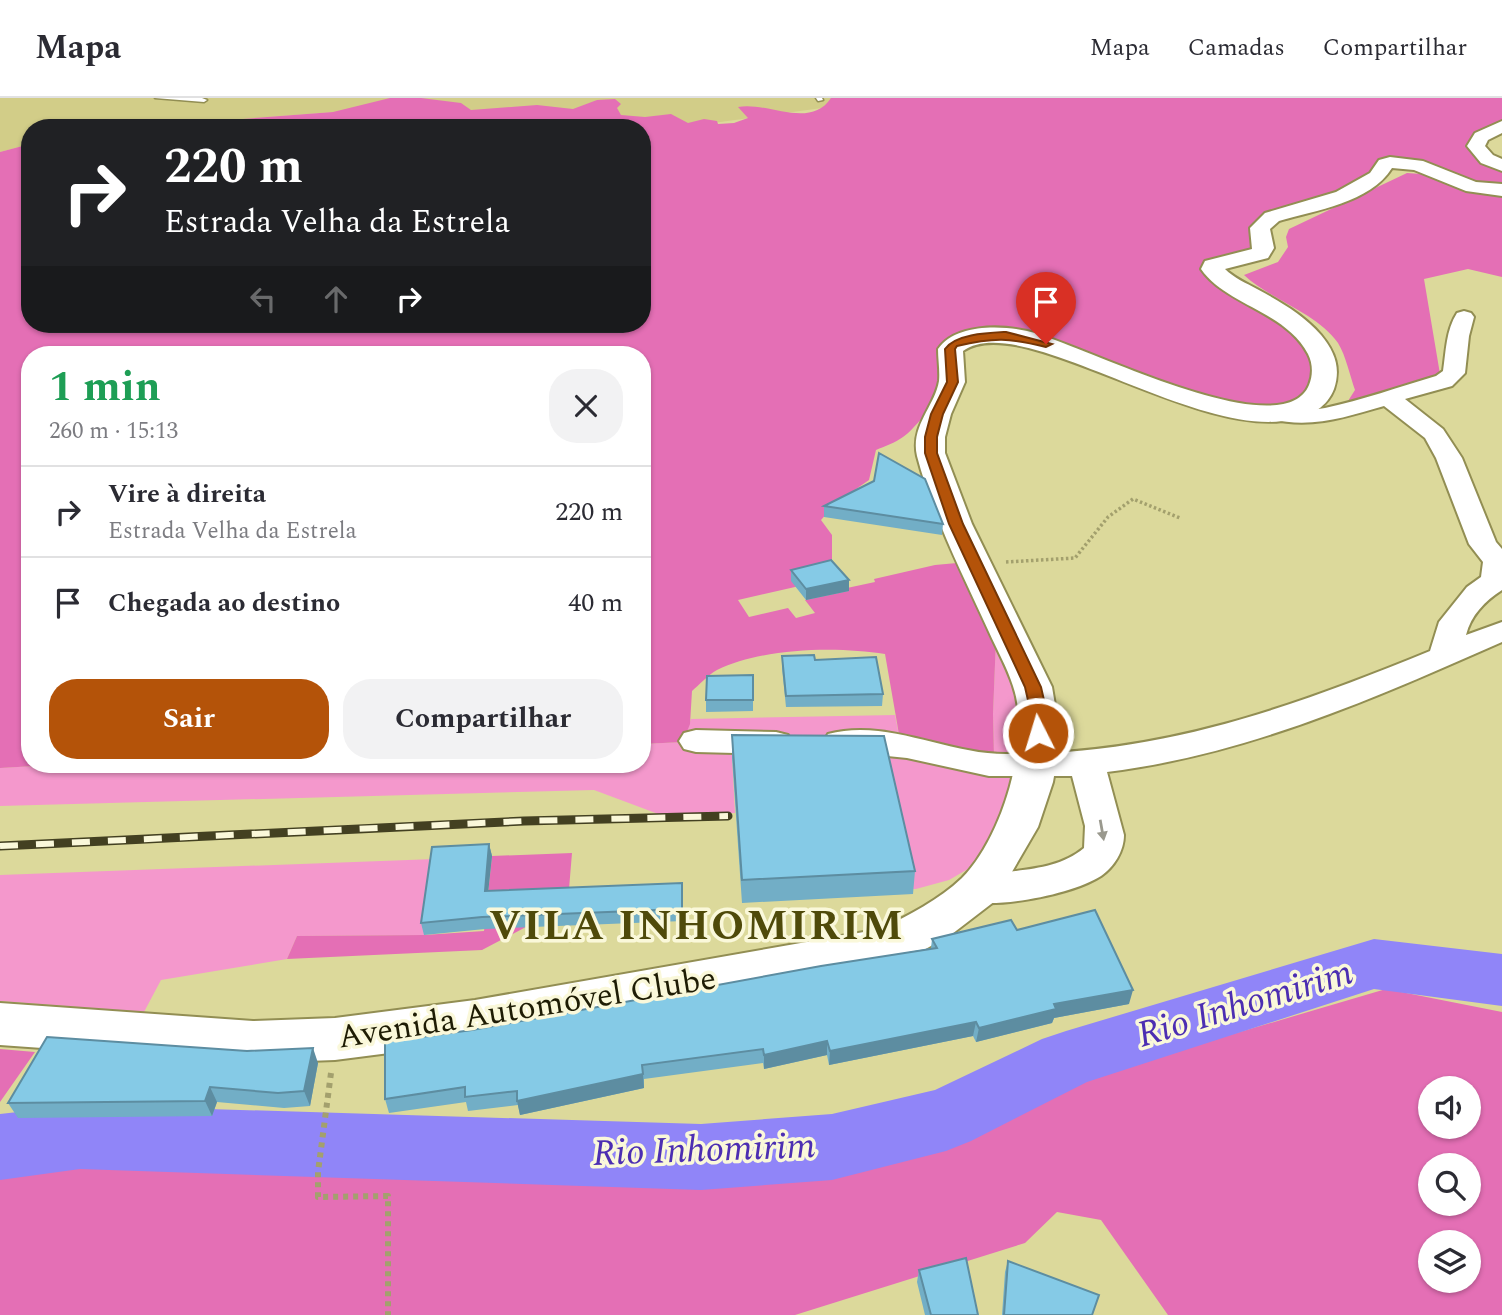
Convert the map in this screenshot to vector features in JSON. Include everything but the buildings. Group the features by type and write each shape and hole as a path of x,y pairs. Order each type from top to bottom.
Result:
{"main road":[{"path":"1502,126 1481,137 1476,146 1487,159 1502,166"},
{"path":"1279,414 1306,406 1317,397 1326,373 1323,357 1304,331 1221,278 1212,269 1213,266 1260,253 1263,248 1260,228 1272,217 1343,197 1377,177 1385,164 1390,162 1417,165 1473,187 1502,190"},
{"name":"Avenida Automóvel Clube","path":"0,1024 253,1042 335,1039 475,1021 891,946 934,922 978,890 1008,847 1026,805 1038,764 1038,709 1033,687 956,524 931,453 931,437 937,414 952,382 950,349 954,344 996,335 1029,338 1199,401 1249,412 1279,414"}],"street":[{"path":"1279,414 1305,417 1326,415 1432,387 1454,373 1458,336 1464,317"},
{"path":"1389,398 1423,424 1439,442 1449,458 1483,544 1497,561 1498,572 1493,582 1477,593 1454,622 1444,657"},
{"path":"696,741 893,745 991,764 1087,763 1162,752 1248,733 1333,704 1502,631"},
{"path":"978,890 1074,874 1091,864 1105,845 1087,763"}],"lane":[{"path":"158,98 204,100"}],"path":[{"path":"974,563 1076,558 1109,517 1133,499 1180,518"},
{"path":"335,1039 318,1172 318,1197 388,1196 388,1315"}],"shaded area":[{"path":"0,98 833,98 829,107 706,124 651,122 651,119 551,119 333,112 242,119 21,119 21,146 0,152"},
{"path":"390,98 421,98 461,103 471,110 537,105 573,109 597,100 615,99 621,104 617,108 621,115 645,117 671,114 688,123 704,119 717,121 718,124 734,123 748,118 738,107 812,112 831,98 1502,98 1502,127 1477,138 1502,171 1502,185 1489,186 1395,161 1375,177 1262,221 1261,248 1216,264 1314,344 1315,396 1249,411 1048,343 962,340 934,411 900,439 876,450 869,480 836,503 821,520 832,535 832,571 795,587 738,600 749,617 788,608 796,618 815,613 805,600 848,591 847,588 875,582 874,579 935,565 957,563 996,639 994,757 900,740 885,654 844,650 777,653 717,670 692,691 690,724 683,742 651,744 651,346 21,346 21,767 0,768 0,152 21,146 21,333 651,333 651,119 242,119 333,112"},
{"path":"1407,173 1421,174 1470,189 1502,191 1502,277 1468,269 1424,279 1441,380 1341,412 1355,390 1338,343 1318,323 1244,275 1278,262 1288,247 1286,237 1289,229"},
{"path":"996,639 1014,683 1026,742 1002,824 968,869 949,880 916,889 911,889 732,758 735,813 661,815 594,790 0,806 0,768 21,767 21,773 651,773 651,744 683,742 691,719 895,715 900,740 994,756"},
{"path":"572,853 569,889 524,928 482,950 287,959 297,936 424,935 484,931 492,856"},
{"path":"435,859 424,935 297,936 287,959 161,980 144,1012 0,1001 0,875"},
{"path":"1386,989 1502,1012 1502,1315 1168,1315 1101,1220 1057,1212 1025,1243 795,1315 0,1315 0,1166 73,1154 705,1176 845,1165 955,1138 1005,1121 1077,1080"},
{"path":"0,1049 35,1052 0,1102"}],"waterway":[{"name":"Rio Inhomirim","path":"0,1147 80,1137 701,1157 832,1147 946,1119 1066,1060 1374,964 1502,980"}],"railway":[{"path":"0,846 524,821 728,816"}],"district":[{"name":"VILA INHOMIRIM","path":"697,926"}],"route":[{"path":"1038,733 1038,709 1033,687 956,524 931,453 931,437 937,414 952,382 950,349 954,344 985,336 1006,335 1029,338 1046,344"}]}
